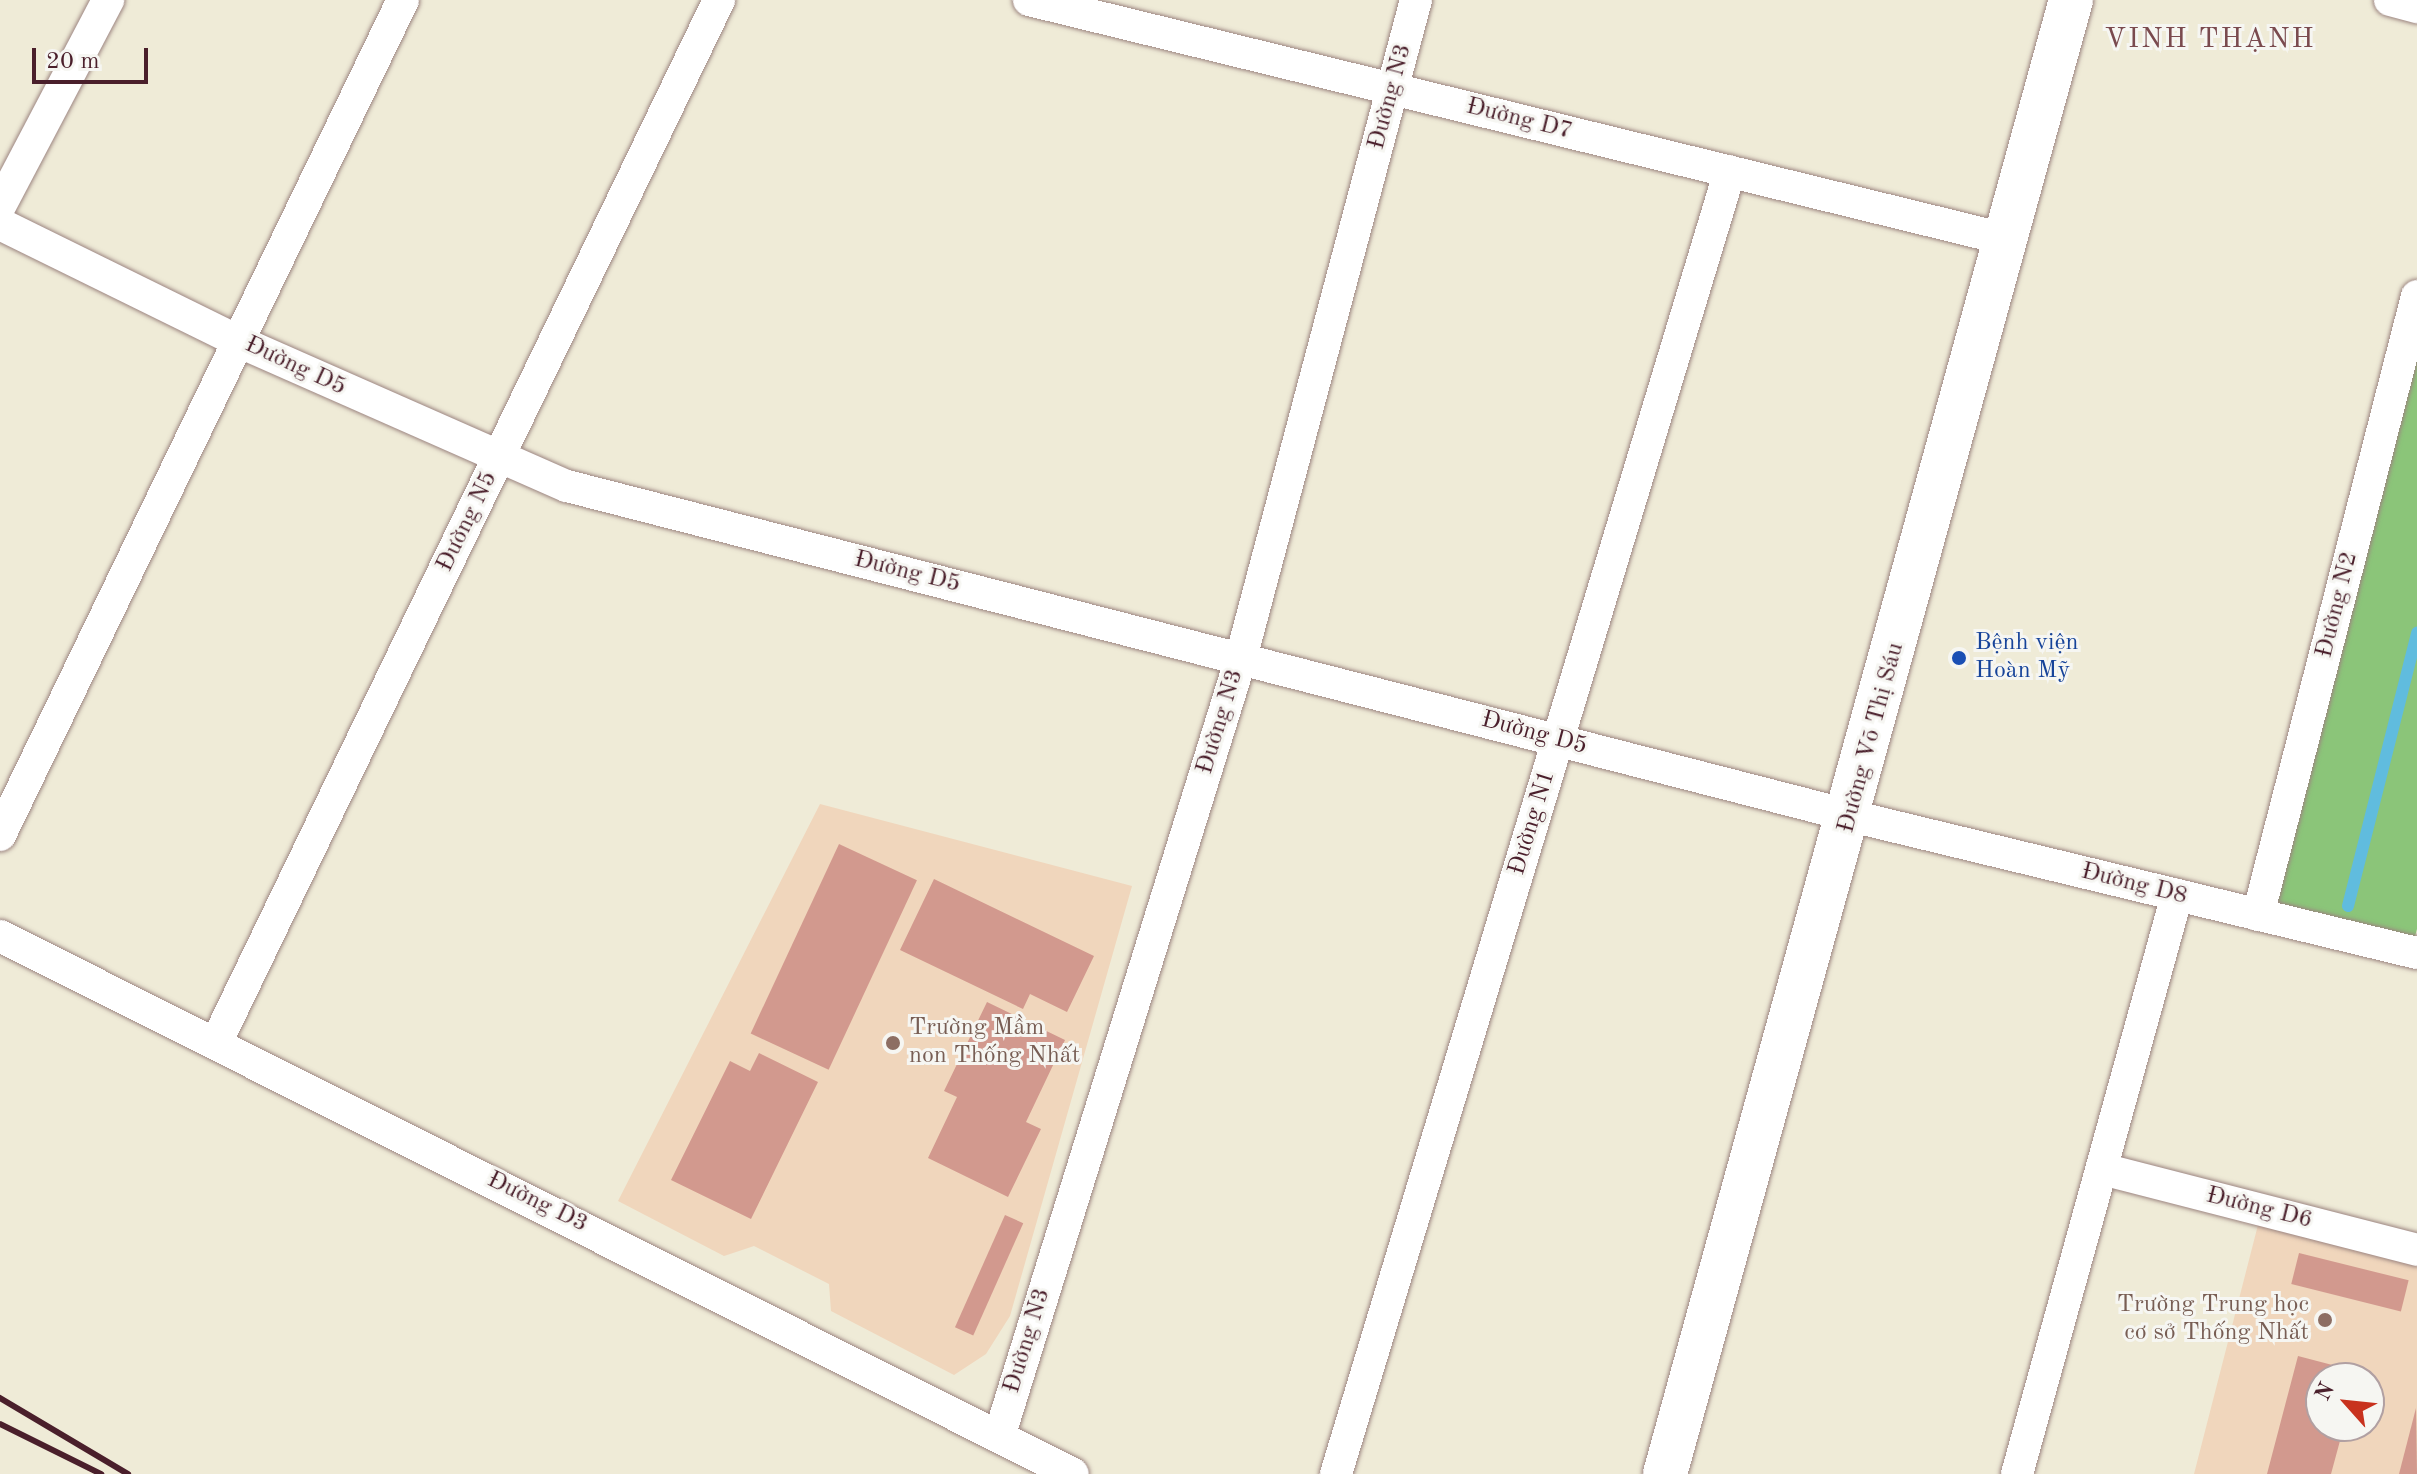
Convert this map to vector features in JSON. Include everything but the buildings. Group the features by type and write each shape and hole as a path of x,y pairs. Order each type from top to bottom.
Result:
{"main road":[{"name":"Đường Võ Thị Sáu","path":"1665,1474 1851,816 2009,240 2071,0"}],"street":[{"path":"0,206 108,0"},
{"path":"0,835 403,0"},
{"name":"Đường N5","path":"216,1043 719,0"},
{"name":"Đường D7","path":"1029,0 2009,240"},
{"name":"Đường N3","path":"999,1437 1241,658 1416,0"},
{"path":"2390,0 2417,7"},
{"name":"Đường N1","path":"1336,1474 1730,171"},
{"name":"Đường D5","path":"0,224 240,342 498,461 567,486 1851,816"},
{"name":"Đường N2","path":"2258,915 2408,369 2417,296"},
{"name":"Đường D8","path":"1851,816 2417,953"},
{"path":"2017,1474 2177,895"},
{"name":"Đường D3","path":"0,936 999,1437 1029,1464 1073,1474"},
{"name":"Đường D6","path":"2102,1169 2417,1250"}],"shaded area":[{"name":"Trường Mầm non Thống Nhất","path":"820,804 1132,886 1010,1316 986,1354 954,1375 831,1311 829,1284 754,1246 724,1256 618,1201"},
{"name":"Trường Trung học cơ sở Thống Nhất","path":"2259,1221 2417,1263 2417,1474 2194,1474"}],"green space":[{"path":"2417,301 2417,929 2413,944 2272,910"}],"waterway":[{"path":"2348,906 2417,633"}],"railway":[{"path":"0,1398 128,1474"},
{"path":"0,1424 101,1474"}],"place":[{"name":"Bệnh viện Hoàn Mỹ","path":"1959,658"},
{"name":"Trường Mầm non Thống Nhất","path":"893,1043"},
{"name":"Trường Trung học cơ sở Thống Nhất","path":"2325,1320"}],"district":[{"name":"VINH THẠNH","path":"2210,40"}]}
